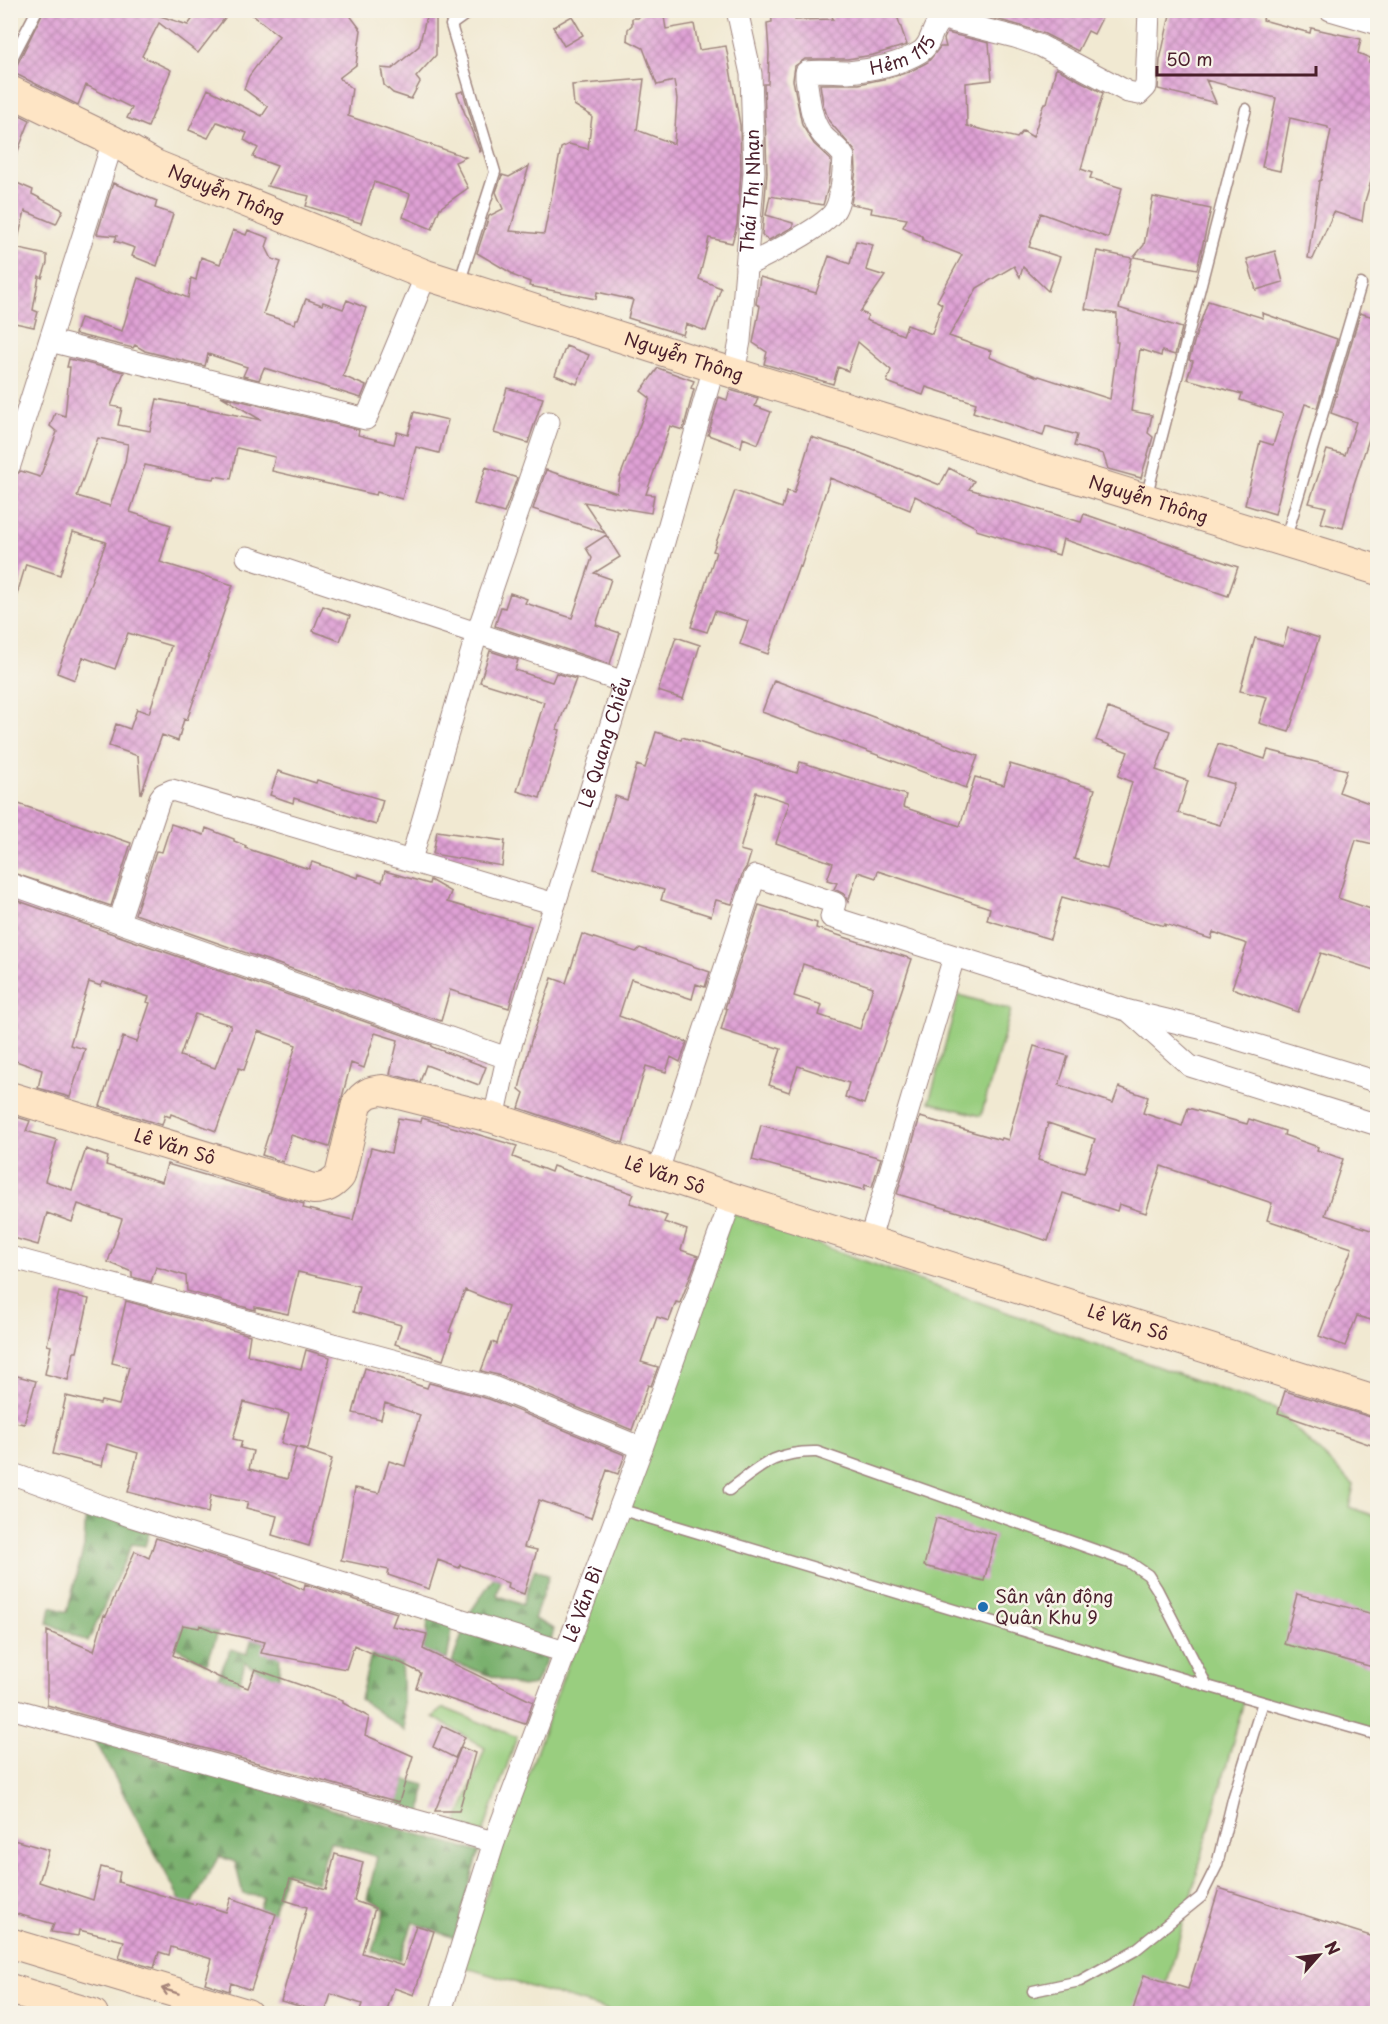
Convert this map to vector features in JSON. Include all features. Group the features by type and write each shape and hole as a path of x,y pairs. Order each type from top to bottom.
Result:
{"street":[{"name":"Thái Thị Nhạn","path":"724,370 740,341 754,172 751,85 737,10"},
{"name":"Hẻm 115","path":"746,266 785,246 828,218 837,207 844,157 842,152 823,136 816,124 806,72 849,72 868,69 911,56 927,46 936,24 944,19 1016,37 1041,46 1132,94 1139,94 1146,87 1149,10"},
{"path":"1330,10 1377,24"},
{"name":"Nguyễn Thông","path":"10,91 113,141 155,165 426,275 724,370 1377,570"},
{"path":"10,465 113,141"},
{"path":"50,341 366,419 426,275"},
{"name":"Lê Quang Chiểu","path":"495,1118 507,1058 724,370"},
{"path":"411,860 477,633 549,422"},
{"path":"247,557 624,682"},
{"path":"118,921 160,798 172,790 555,904"},
{"path":"657,1174 754,876 835,903 831,917 1129,1011 1204,1029 1377,1082"},
{"path":"10,884 507,1058"},
{"path":"869,1242 954,957"},
{"path":"1129,1011 1190,1066 1377,1125"},
{"name":"Lê Văn Sô","path":"10,1096 313,1189 322,1189 333,1184 340,1176 357,1104 371,1091 383,1090 495,1118 657,1174 1377,1402"},
{"name":"Lê Văn Bì","path":"440,2013 494,1842 642,1448 732,1198"},
{"path":"10,1257 493,1387 642,1448"},
{"path":"10,1473 140,1519 565,1652"},
{"path":"10,1707 494,1842"},
{"path":"10,1943 247,2013"},
{"path":"10,1989 93,2013"}],"lane":[{"path":"10,62 37,10"},
{"path":"459,285 495,172 451,24 472,10"},
{"path":"1146,499 1246,109"},
{"path":"1285,541 1360,284"},
{"path":"729,1490 769,1461 797,1452 817,1452 1129,1562 1148,1575 1157,1589 1207,1686"},
{"path":"619,1509 1377,1735"},
{"path":"1033,1991 1080,1981 1134,1951 1201,1897 1217,1865 1233,1799 1263,1702"}],"green space":[{"path":"959,995 1011,1010 981,1116 929,1102"},
{"name":"Sân vận động Quân Khu 9","path":"729,1212 1275,1409 1354,1485 1349,1507 1377,1517 1377,1731 1245,1697 1159,2013 618,2013 460,1966"},
{"path":"86,1510 150,1530 145,1546 132,1544 88,1642 48,1623 51,1607 67,1612 84,1547"},
{"path":"508,1556 497,1595 522,1605 535,1569 549,1576 534,1619 554,1629 551,1641 467,1617"},
{"path":"177,1617 218,1632 207,1664 169,1644"},
{"path":"428,1617 453,1625 447,1660 423,1650"},
{"path":"463,1632 547,1658 535,1685 522,1687 452,1662"},
{"path":"252,1638 280,1648 279,1682 245,1662 239,1685 218,1677 231,1649 247,1654"},
{"path":"371,1655 401,1663 405,1731 360,1699"},
{"path":"444,1708 517,1737 483,1833 456,1826 485,1748 433,1717"},
{"path":"95,1740 479,1852 454,1938 413,1922 400,1960 373,1952 385,1909 367,1899 377,1857 330,1842 317,1883 286,1871 268,1928 255,1922 263,1897 243,1894 235,1862 219,1856 187,1913"},
{"path":"405,1780 425,1785 421,1815 397,1810"}],"building":[{"path":"44,10 142,10 188,25 199,10 231,10 198,53 159,23 142,56 171,70 148,127 127,118 132,108 86,85 78,105 18,75 10,74 10,69 17,65"},
{"path":"246,10 346,10 361,30 356,65 339,78 352,88 348,116 466,157 455,162 468,188 440,208 432,229 403,217 410,194 374,182 361,223 306,206 309,196 267,186 277,166 253,157 258,148 244,140 247,133 217,122 208,138 189,130 208,89 262,116 268,107 244,89 249,76 279,36"},
{"path":"428,10 436,10 436,55 416,77 420,82 411,99 393,93 384,85 381,68 392,69 419,46"},
{"path":"663,10 666,29 694,24 699,50 726,46 740,125 741,172 737,225 732,243 709,238 699,279 721,288 706,331 686,324 683,335 628,318 633,300 597,292 596,299 529,286 530,282 512,275 477,253 489,216 503,209 496,192 502,175 509,177 529,166 510,231 544,234 561,148 569,144 588,149 592,116 574,105 572,85 644,79 637,130 674,144 677,99 674,81 657,85 643,48 627,40 632,18 638,18 643,12"},
{"path":"771,10 795,10 795,20 833,19 830,10 895,10 907,45 873,55 847,59 805,59 795,66 793,80 802,125 814,144 831,160 828,188 823,205 770,196 766,215 793,223 793,227 769,240 762,235 767,173 764,84 768,84 767,23 772,22"},
{"path":"962,10 1106,10 1094,34 1088,31 1078,51 1045,34"},
{"path":"1171,10 1248,10 1264,15 1263,20 1310,33 1311,28 1361,39 1358,53 1370,58 1369,62 1375,64 1372,107 1377,108 1377,176 1373,175 1362,221 1334,212 1313,259 1308,258 1319,181 1331,130 1328,127 1290,118 1280,171 1262,167 1276,98 1206,80 1216,103 1158,89 1160,60"},
{"path":"572,16 583,35 564,46 553,27"},
{"path":"947,33 989,43 992,80 966,83 967,126 1017,138 1023,131 1033,137 1044,103 1047,103 1056,68 1103,93 1081,169 1092,173 1090,178 1122,188 1108,238 1041,213 1029,247 1060,257 1048,291 1023,267 1020,277 1014,266 977,288 949,336 991,351 989,357 1038,377 1110,399 1118,342 1116,342 1117,314 1085,309 1097,251 1132,258 1119,308 1182,328 1175,355 1162,351 1161,356 1140,349 1131,411 1152,415 1148,433 1153,437 1141,478 1108,469 1103,454 1074,446 1077,435 1046,426 1043,436 973,412 976,403 926,387 923,395 887,382 891,370 858,342 848,371 838,367 833,384 764,364 767,352 753,343 760,306 756,304 760,277 816,293 829,256 850,264 856,241 873,245 866,270 885,276 860,312 868,315 866,320 903,335 907,325 932,334 942,304 937,301 962,255 923,240 922,236 903,227 907,219 871,213 872,208 851,204 856,170 855,151 829,121 823,104 820,84 859,84 909,72 928,62 940,47 946,47 944,39"},
{"path":"463,91 481,151 480,152 457,93"},
{"path":"10,110 30,120 12,166 10,166"},
{"path":"10,180 33,190 32,194 63,210 56,224 25,211 17,243 10,242"},
{"path":"113,183 157,201 155,208 173,214 157,266 132,256 135,248 115,241 117,236 97,234"},
{"path":"1153,197 1211,209 1197,269 1134,257 1144,245"},
{"path":"233,230 246,235 248,230 269,238 266,247 272,259 281,262 263,314 295,324 306,299 343,309 347,300 366,308 343,376 366,386 361,398 264,368 259,380 243,376 247,367 208,354 205,366 145,351 135,345 133,348 75,334 80,318 122,331 138,278 188,298 191,278 196,280 201,257 220,264"},
{"path":"10,247 47,255 42,278 39,276 33,310 38,312 34,327 10,322"},
{"path":"1275,251 1283,282 1256,290 1247,259"},
{"path":"1208,301 1263,318 1262,313 1337,339 1317,408 1305,404 1293,441 1275,514 1245,505 1260,441 1273,445 1283,414 1240,400 1242,394 1187,379 1193,361 1189,360"},
{"path":"1360,313 1377,318 1377,415 1354,484 1343,528 1321,523 1326,507 1309,503 1327,450 1345,455 1356,422 1331,413"},
{"path":"566,346 589,355 577,384 555,375"},
{"path":"69,359 124,372 111,406 122,408 118,425 150,431 157,399 261,420 221,396 359,430 358,435 394,444 397,432 408,435 414,412 448,420 439,453 416,447 402,499 272,471 275,457 237,448 231,479 192,476 145,465 130,512 171,525 160,562 233,585 178,741 162,735 141,794 138,756 109,746 116,724 130,729 137,709 149,713 171,646 128,633 115,669 83,657 75,680 57,673 106,542 73,532 60,575 26,564 15,601 10,600 10,485 13,477 21,471 40,477 57,432 50,426 55,413 65,416 70,367 67,367","holes":["98,438 128,444 125,462 110,506 77,496"]},
{"path":"658,368 694,381 691,388 694,389 683,430 670,426 646,494 654,495 651,513 584,502 605,533 533,509 546,470 617,493 620,477 650,398 641,391"},
{"path":"507,388 543,398 528,443 494,433"},
{"path":"730,390 758,398 755,406 771,412 758,444 743,438 741,447 708,435 719,397 727,400"},
{"path":"811,437 850,449 940,485 949,468 974,481 969,489 1081,522 1084,514 1238,567 1228,596 1063,539 1059,555 976,530 976,527 915,496 910,510 830,478 801,567 799,566 768,654 740,644 748,621 715,611 707,632 691,627 716,552 713,551 735,491 782,508 787,491 794,493"},
{"path":"486,467 517,478 504,513 474,504"},
{"path":"606,535 620,557 594,573 611,579 596,625 620,633 610,664 495,626 501,607 505,608 510,593 527,599 525,603 572,618 592,558 586,548"},
{"path":"323,606 350,616 340,641 313,631"},
{"path":"1288,628 1319,638 1289,732 1259,723 1267,697 1240,691 1255,638 1283,646"},
{"path":"676,637 700,645 683,699 658,691"},
{"path":"490,651 518,660 515,670 552,682 556,673 576,679 557,729 560,730 540,798 517,791 544,702 480,682"},
{"path":"774,680 978,756 966,788 762,712"},
{"path":"1108,708 1170,731 1156,770 1188,781 1178,813 1220,825 1234,784 1207,776 1218,744 1265,759 1268,750 1347,770 1339,792 1377,806 1377,845 1356,840 1338,898 1377,911 1377,971 1321,953 1298,1012 1232,988 1247,944 1213,932 1211,939 1165,924 1165,926 1062,897 1050,939 987,920 990,908 878,871 876,878 858,872 848,902 844,894 834,889 837,883 827,880 833,863 776,843 788,802 756,792 740,850 751,853 747,866 732,904 716,900 711,916 661,900 664,890 594,869 615,796 627,800 637,765 645,768 656,732 681,740 682,737 797,773 800,762 906,795 903,807 960,826 975,777 1004,785 1010,764 1095,789 1074,859 1107,869 1132,782 1118,776 1128,752 1096,740"},
{"path":"278,771 383,800 376,825 294,798 293,803 270,795"},
{"path":"10,801 131,843 111,906 10,872"},
{"path":"171,824 204,835 206,828 234,839 246,846 245,848 309,869 312,862 358,878 359,874 382,882 385,871 429,884 430,880 451,892 447,902 531,926 509,1008 450,990 441,1021 135,914 156,851 162,852"},
{"path":"437,831 505,841 502,866 433,854"},
{"path":"10,898 432,1045 432,1047 486,1067 479,1085 426,1065 420,1082 390,1074 398,1040 375,1033 364,1068 351,1063 329,1147 291,1135 283,1162 262,1155 296,1045 258,1031 244,1070 239,1068 216,1131 171,1114 170,1117 165,1115 162,1125 100,1106 123,1037 137,1042 150,1003 147,1002 149,997 103,982 101,986 89,982 70,1045 85,1049 70,1097 38,1088 42,1070 10,1059","holes":["195,1014 231,1025 215,1068 180,1056"]},
{"path":"759,905 817,923 816,928 912,959 864,1104 845,1097 849,1083 798,1066 789,1092 769,1085 781,1049 721,1030 727,1009 725,1008","holes":["803,964 873,987 860,1029 819,1015 822,1005 794,996"]},
{"path":"582,934 636,952 640,948 710,972 705,987 696,984 692,999 631,979 619,1016 687,1042 680,1062 671,1057 666,1072 646,1066 623,1143 519,1108 524,1093 519,1089 531,1041 552,978 566,983"},
{"path":"1034,1046 1068,1056 1059,1085 1113,1103 1119,1087 1148,1097 1143,1113 1182,1126 1188,1108 1247,1124 1249,1119 1285,1131 1284,1135 1343,1159 1325,1215 1377,1232 1377,1322 1357,1316 1345,1346 1319,1336 1352,1248 1267,1220 1272,1203 1161,1166 1146,1213 1119,1204 1117,1211 1063,1193 1048,1241 897,1194 920,1117 1008,1140","holes":["1048,1123 1095,1139 1084,1173 1038,1160"]},
{"path":"10,1115 30,1121 26,1131 57,1140 45,1181 72,1190 86,1149 108,1157 106,1165 162,1182 167,1164 304,1204 303,1208 353,1220 371,1148 391,1153 398,1118 421,1122 422,1118 517,1146 513,1157 551,1172 553,1166 634,1194 630,1203 667,1216 664,1222 687,1230 681,1250 698,1256 680,1303 676,1302 669,1321 657,1317 641,1362 658,1367 651,1386 648,1385 632,1430 498,1375 481,1371 492,1342 497,1344 508,1307 465,1290 449,1332 452,1333 443,1360 395,1344 401,1325 353,1312 359,1286 298,1272 288,1314 255,1307 255,1310 187,1291 186,1276 156,1267 151,1282 132,1277 132,1272 108,1262 122,1219 78,1204 72,1222 47,1213 38,1245 10,1237"},
{"path":"761,1125 881,1158 872,1187 865,1185 864,1190 752,1160"},
{"path":"59,1292 89,1299 68,1380 45,1374 51,1346 47,1345"},
{"path":"126,1301 250,1335 247,1355 301,1369 306,1350 330,1357 308,1449 296,1447 332,1459 309,1546 272,1535 277,1516 246,1508 248,1502 211,1495 208,1513 128,1492 138,1453 107,1444 102,1466 53,1454 66,1396 100,1404 101,1401 119,1405 129,1367 112,1363","holes":["244,1402 289,1414 281,1443 296,1447 287,1479 249,1469 253,1451 240,1448 242,1441 233,1439"]},
{"path":"365,1368 427,1388 429,1383 489,1399 625,1455 618,1474 607,1470 591,1518 539,1500 524,1547 537,1550 524,1594 507,1588 508,1583 460,1565 459,1568 438,1560 429,1589 388,1575 389,1570 341,1560 355,1488 379,1493 389,1461 405,1466 420,1415 385,1403 381,1419 353,1413"},
{"path":"10,1374 36,1381 24,1424 10,1421"},
{"path":"1285,1391 1377,1419 1377,1447 1278,1413"},
{"path":"936,1518 996,1535 984,1581 924,1566"},
{"path":"156,1538 265,1572 304,1590 305,1584 397,1613 392,1626 427,1634 423,1649 533,1702 525,1724 416,1688 421,1673 354,1645 346,1669 261,1653 265,1642 214,1631 200,1625 199,1628 183,1625 173,1655 218,1677 248,1688 255,1669 343,1700 343,1703 369,1717 365,1735 413,1756 399,1802 47,1705 47,1631 94,1651 104,1615 106,1616 135,1551 149,1558"},
{"path":"1297,1594 1377,1615 1377,1650 1373,1667 1284,1644"},
{"path":"442,1726 465,1737 455,1758 433,1747"},
{"path":"461,1747 475,1753 459,1811 435,1811"},
{"path":"10,1839 49,1850 39,1882 93,1900 101,1867 120,1872 118,1882 195,1905 196,1903 226,1912 231,1898 276,1914 251,1990 231,1983 229,1991 205,1983 212,1959 171,1947 169,1955 159,1952 154,1968 119,1958 124,1941 79,1930 78,1936 51,1932 54,1924 10,1912"},
{"path":"335,1854 363,1862 354,1901 375,1908 362,1953 403,1966 416,1925 434,1931 414,1995 394,1988 386,2013 359,2013 362,2004 331,1994 325,2013 281,2001 307,1907 284,1900 290,1879 326,1890"},
{"path":"1219,1888 1377,1938 1377,2013 1132,2013 1144,1975 1188,1989"}],"place":[{"name":"Sân vận động Quân Khu 9","path":"983,1607"}]}
